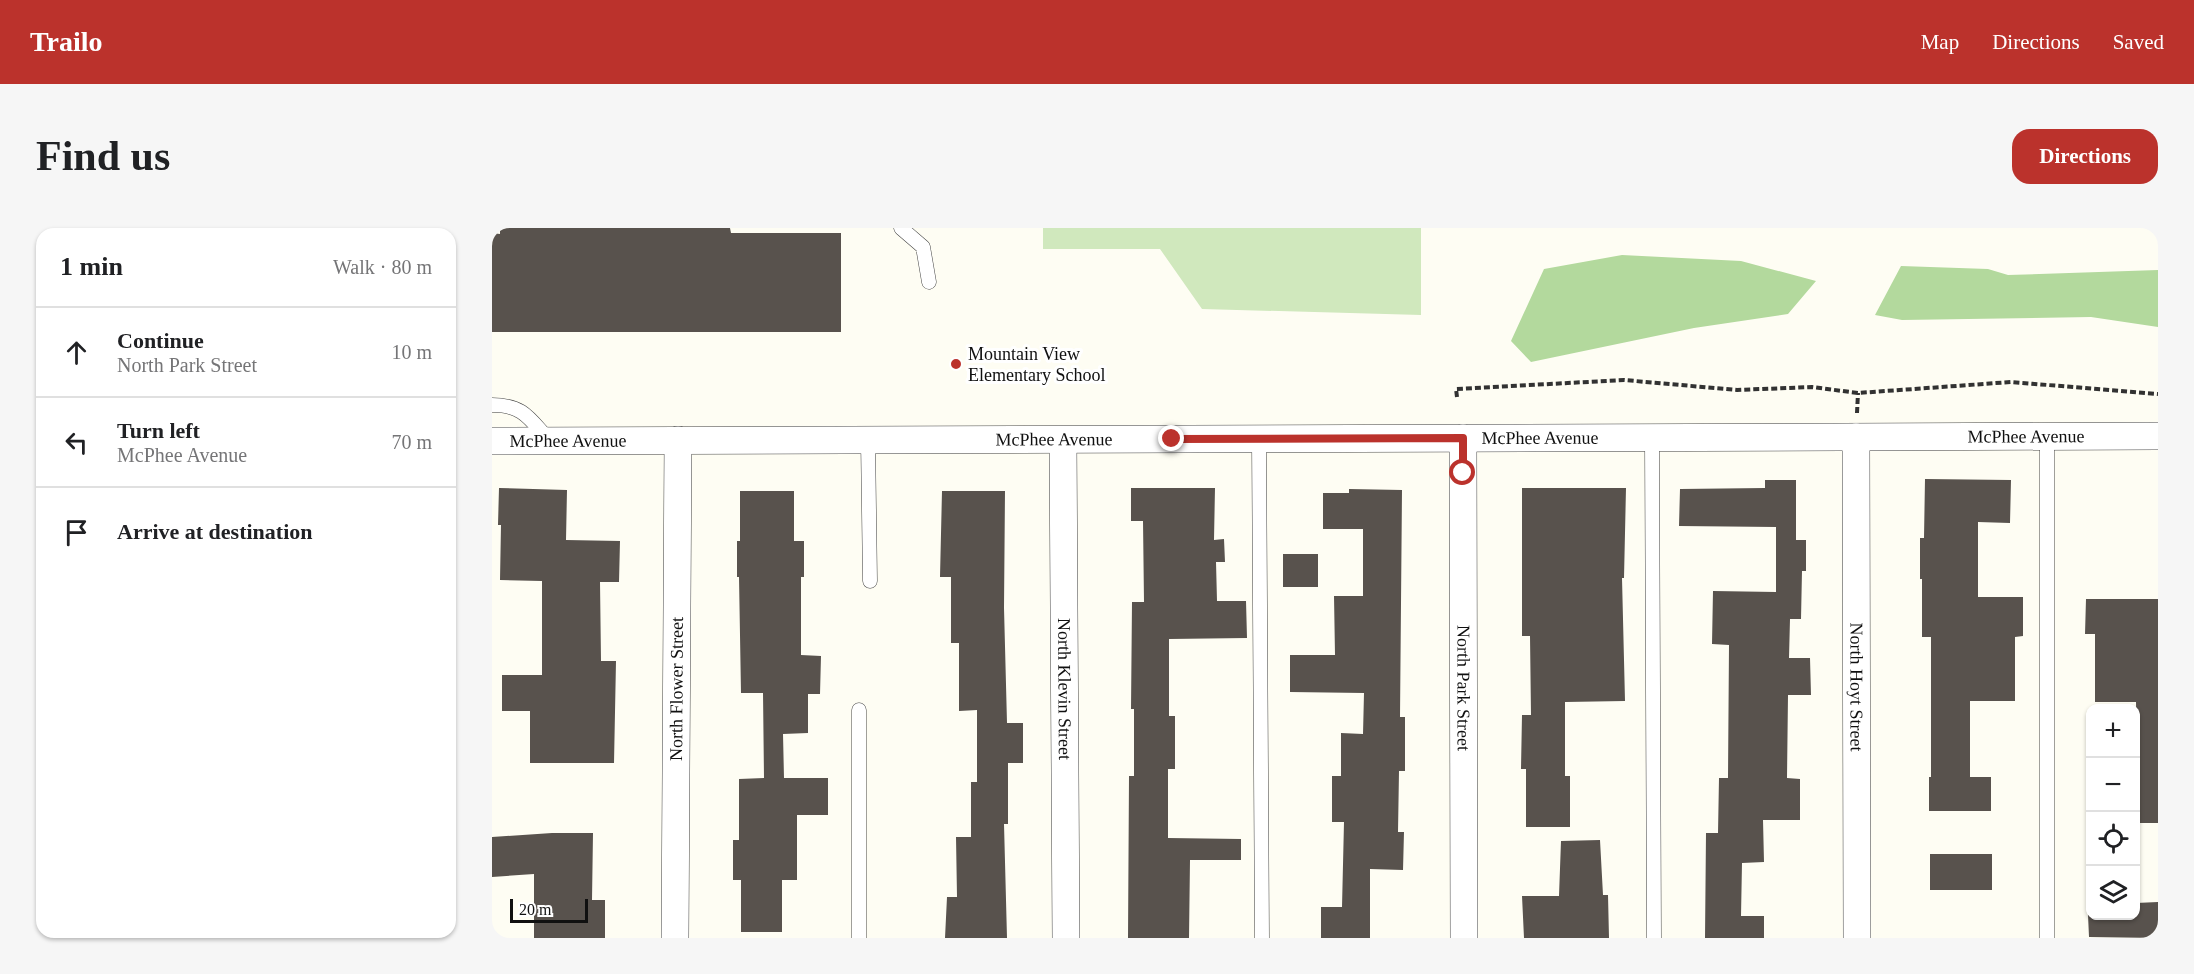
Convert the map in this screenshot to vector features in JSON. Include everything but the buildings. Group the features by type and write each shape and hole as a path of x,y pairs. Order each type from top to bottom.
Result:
{"street":[{"name":"McPhee Avenue","path":"492,441 2158,436"},
{"name":"North Hoyt Street","path":"1856,437 1857,938"},
{"name":"North Park Street","path":"1463,438 1464,938"},
{"name":"North Flower Street","path":"675,938 678,440"},
{"name":"North Klevin Street","path":"1063,440 1066,938"}],"lane":[{"path":"901,228 923,247 929,282"},
{"path":"492,405 508,405 525,414 550,441"},
{"path":"2047,436 2047,938"},
{"path":"1652,438 1654,938"},
{"path":"1259,439 1262,938"},
{"path":"868,440 870,581"},
{"path":"859,710 860,938"}],"path":[{"path":"1457,397 1456,389 1624,380 1737,390 1812,387 1858,393 2012,382 2158,394"}],"green space":[{"path":"1043,228 1421,228 1421,315 1202,309 1160,249 1043,249"},
{"path":"1622,255 1741,261 1816,281 1788,314 1694,328 1531,362 1511,341 1544,269"},
{"path":"1901,266 1988,269 2008,275 2158,270 2158,327 2091,317 1902,320 1875,315"}],"place":[{"name":"Mountain View Elementary School","path":"956,364"}],"route":[{"path":"1172,439 1463,438 1463,473"}]}
